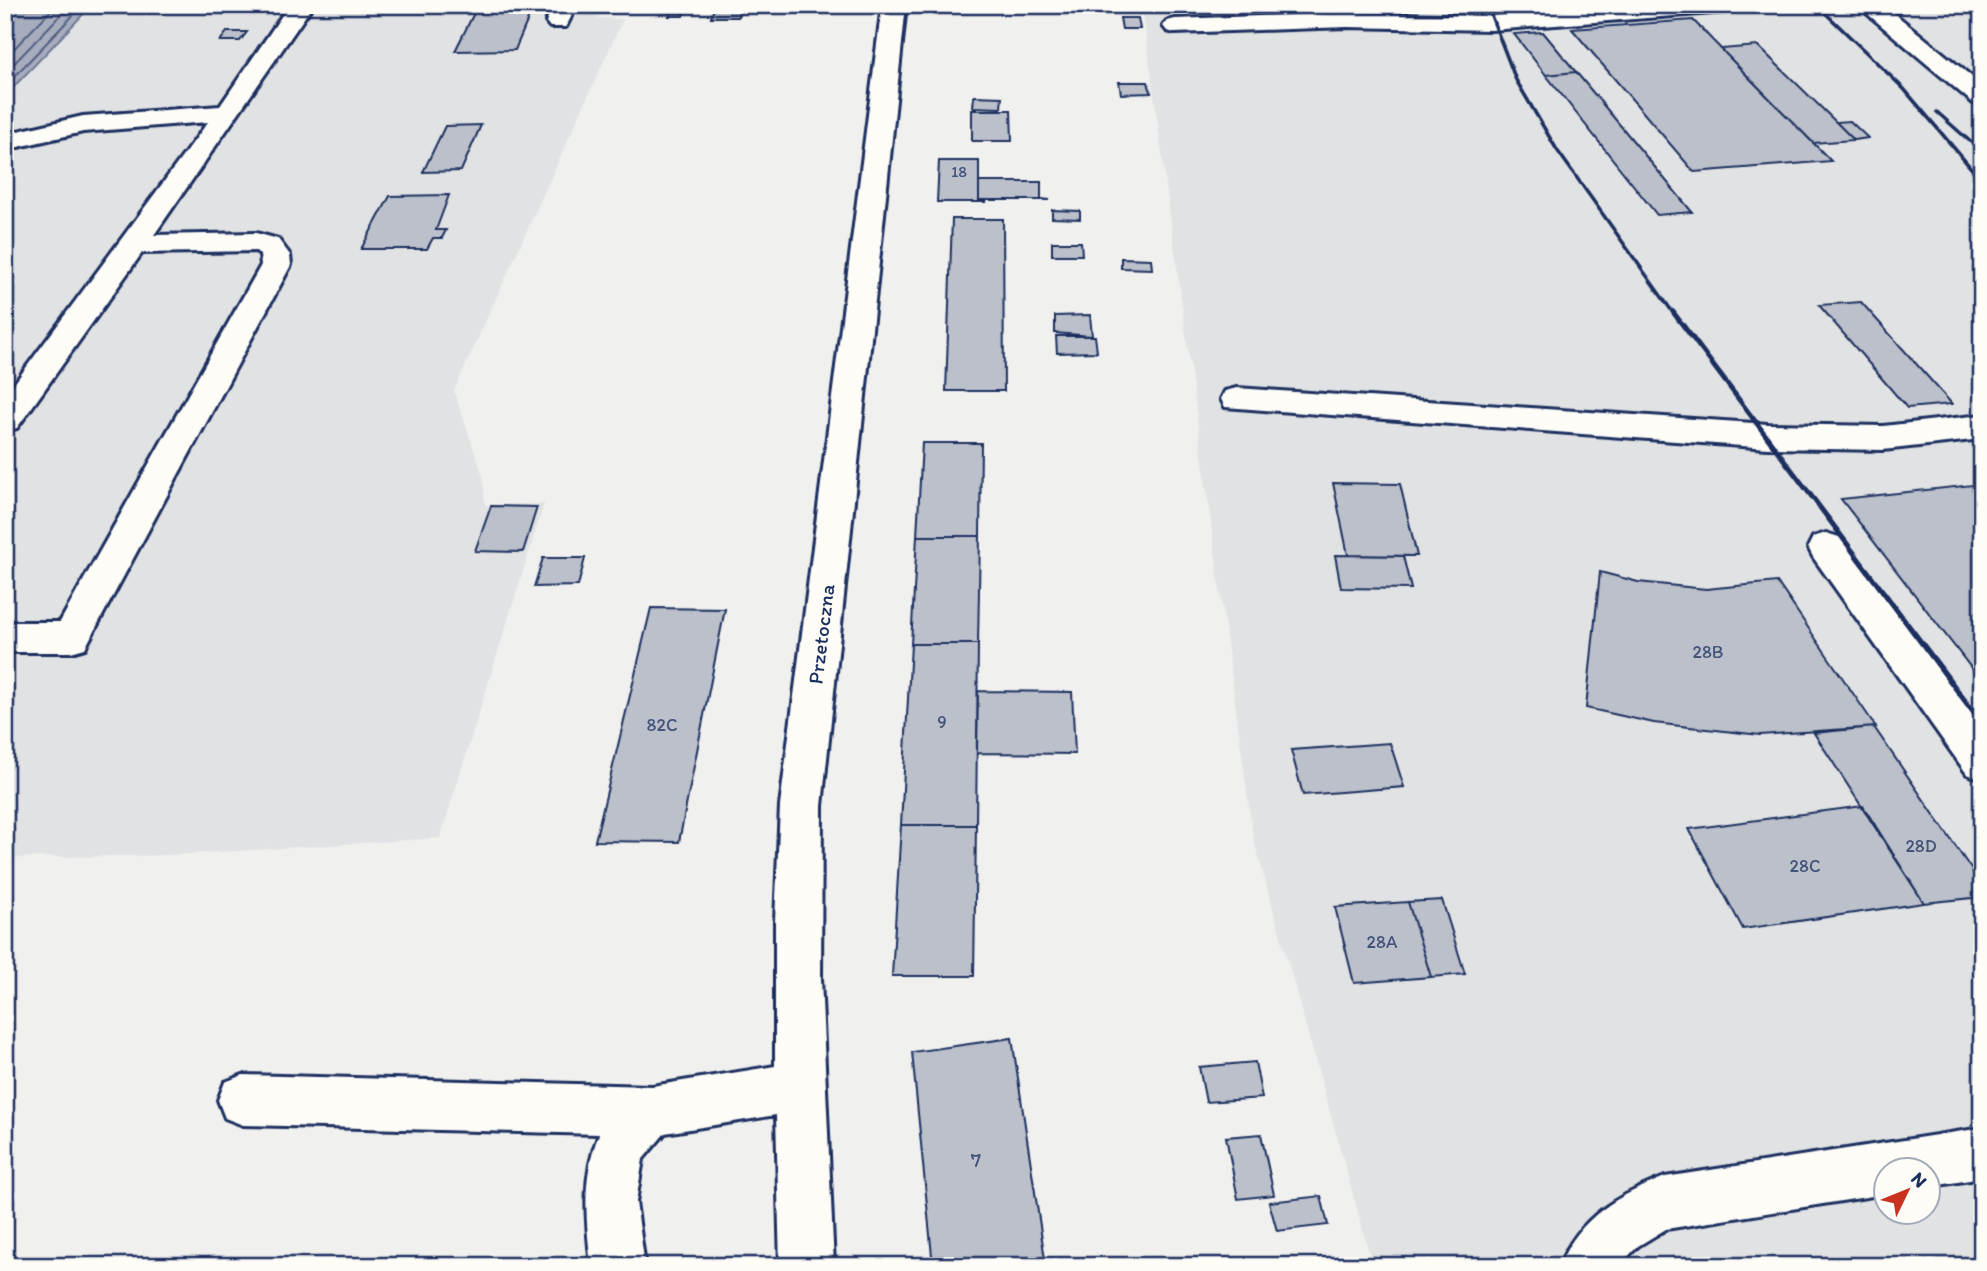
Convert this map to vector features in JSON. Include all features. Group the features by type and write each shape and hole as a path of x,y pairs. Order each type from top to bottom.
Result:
{"street":[{"path":"5,420 228,113 301,5"},
{"name":"Przetoczna","path":"807,1266 800,1088 797,877 801,806 894,5"},
{"path":"1175,26 1411,13 1491,23 1726,5"},
{"path":"1869,5 1982,98"},
{"path":"5,142 83,124 228,113"},
{"path":"5,637 71,637 276,265 275,255 268,245 256,242 132,244"},
{"path":"1237,399 1768,436 1883,438 1982,427"},
{"path":"1826,547 1982,761"},
{"path":"243,1100 652,1111 757,1092 800,1088"},
{"path":"618,1266 610,1202 620,1148 652,1111"},
{"path":"1586,1266 1609,1233 1635,1215 1665,1203 1982,1153"}],"shaded area":[{"path":"92,5 603,5 598,18 623,19 454,391 483,476 485,505 544,504 440,838 172,855 5,858 5,96"},
{"path":"1142,5 1982,5 1982,1266 1373,1266 1253,837"}],"water":[{"path":"5,5 92,5 5,96"}],"building":[{"path":"478,5 534,5 515,50 455,51"},
{"path":"672,5 686,5 683,16 669,16"},
{"path":"714,9 739,10 738,17 711,17"},
{"path":"1120,18 1138,18 1140,29 1122,29"},
{"path":"1693,20 1831,161 1694,172 1572,29"},
{"path":"227,32 247,32 240,41 220,41"},
{"path":"1543,32 1576,72 1546,75 1514,34"},
{"path":"1758,46 1854,140 1813,143 1721,49"},
{"path":"1576,72 1692,212 1657,215 1546,75"},
{"path":"1119,82 1148,82 1151,93 1121,94"},
{"path":"974,96 1002,97 1001,108 973,107"},
{"path":"972,110 1011,110 1012,141 972,141"},
{"path":"1850,121 1868,138 1854,140 1836,122"},
{"path":"481,125 461,171 423,172 445,126"},
{"path":"939,161 979,161 979,200 987,202 937,202"},
{"path":"979,182 1041,182 1041,199 1050,200 979,200"},
{"path":"449,195 436,230 446,230 442,238 433,238 427,249 361,249 390,196"},
{"path":"1052,210 1080,211 1080,219 1052,218"},
{"path":"952,219 1003,219 1004,391 946,391"},
{"path":"1052,242 1081,242 1082,255 1052,255"},
{"path":"1121,258 1151,259 1152,269 1121,268"},
{"path":"1861,302 1952,404 1907,408 1819,305"},
{"path":"1090,315 1092,336 1055,333 1055,316"},
{"path":"1056,336 1095,336 1097,352 1057,353"},
{"path":"922,443 981,443 980,536 917,536"},
{"path":"1333,483 1400,484 1417,556 1348,555"},
{"path":"1982,484 1982,682 1841,499"},
{"path":"491,506 537,507 523,552 475,551"},
{"path":"917,536 980,536 978,644 911,644"},
{"path":"1335,555 1403,556 1411,589 1341,588"},
{"path":"543,558 585,558 578,586 534,587"},
{"path":"1600,572 1638,582 1706,589 1777,582 1876,727 1760,735 1654,723 1586,708"},
{"path":"651,608 725,609 679,842 595,841"},
{"path":"911,644 978,644 976,825 901,825"},
{"path":"978,691 1072,692 1075,754 977,753"},
{"path":"1874,727 1982,885 1982,897 1924,903 1814,733"},
{"path":"1390,743 1404,787 1303,795 1291,750"},
{"path":"1863,806 1924,903 1743,929 1689,829"},
{"path":"901,825 976,825 974,976 892,976"},
{"path":"1442,900 1465,974 1431,977 1408,902"},
{"path":"1408,902 1431,977 1354,983 1335,907"},
{"path":"1012,1038 1046,1266 933,1266 912,1052"},
{"path":"1255,1062 1262,1098 1206,1102 1199,1067"},
{"path":"1261,1134 1274,1195 1238,1199 1226,1137"},
{"path":"1321,1196 1328,1225 1277,1231 1269,1202"}],"railway":[{"path":"1487,5 1516,80 1557,150 1674,314"},
{"path":"1817,5 1904,89 1982,181"},
{"path":"1937,112 1982,152"},
{"path":"1673,312 1982,723"}]}
